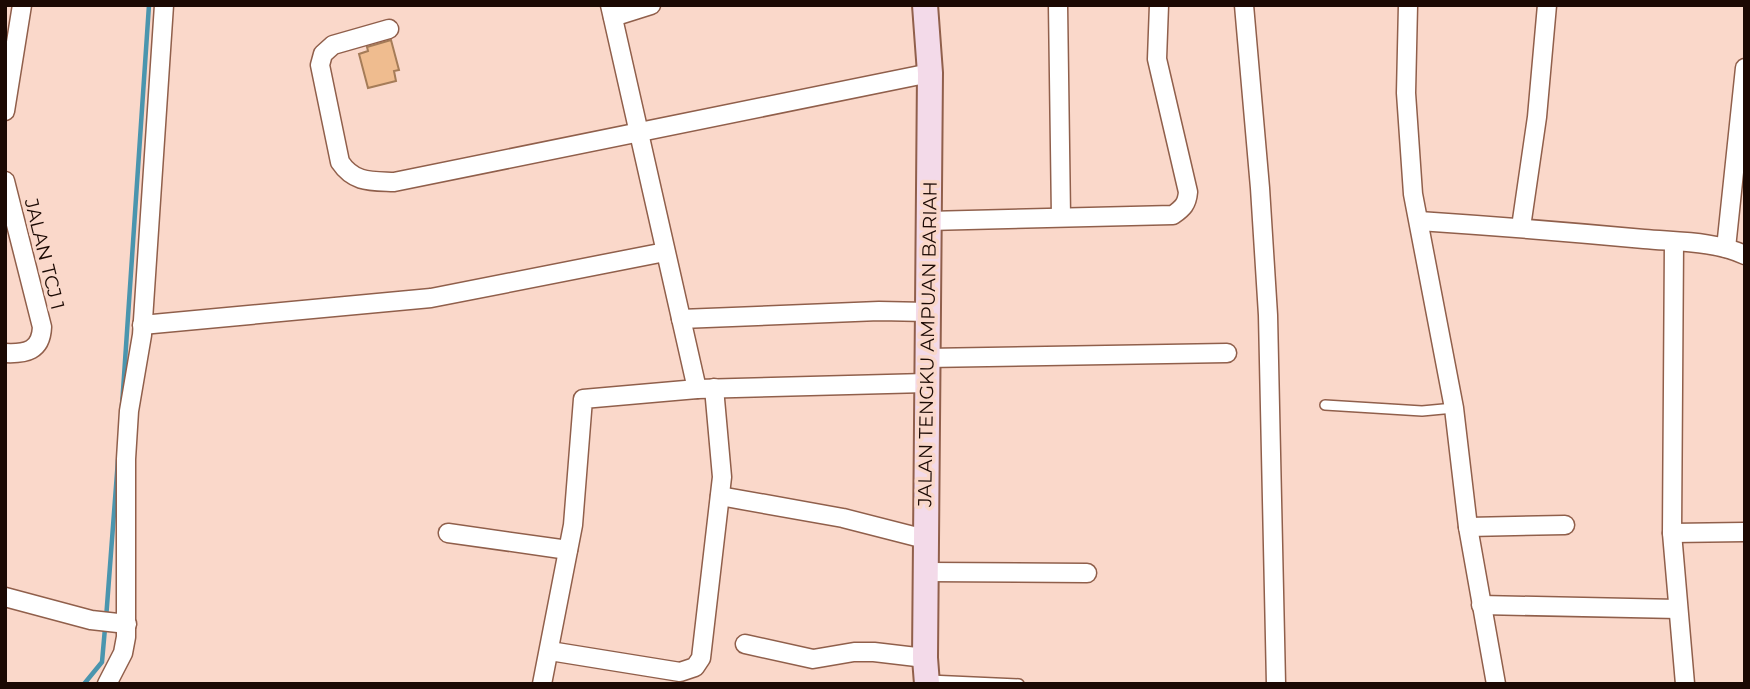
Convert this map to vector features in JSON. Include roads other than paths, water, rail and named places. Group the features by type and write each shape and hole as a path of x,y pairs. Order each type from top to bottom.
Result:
{"main road":[{"name":"JALAN TENGKU AMPUAN BARIAH","path":"925,5 930,73 926,674"}],"street":[{"path":"5,111 22,5"},
{"path":"107,684 123,653 129,411 142,325 164,5"},
{"path":"550,651 680,672 695,667 701,659 722,462 706,388 681,319 611,11 650,5"},
{"path":"1058,5 1061,217"},
{"path":"928,221 1173,215 1187,203 1188,192 1157,59 1158,5"},
{"path":"1244,5 1261,188 1268,315 1276,684"},
{"path":"1408,5 1406,93 1413,194 1454,408 1468,527 1496,684"},
{"path":"1521,227 1537,117 1547,5"},
{"path":"389,29 333,45 323,54 320,65 340,162 346,172 363,180 394,182 930,73"},
{"path":"1726,248 1745,68"},
{"name":"JALAN TCJ 1","path":"5,181 12,232 42,327 41,338 29,351 5,353"},
{"path":"1419,221 1521,227 1674,242 1726,248 1745,255"},
{"path":"1674,242 1672,533 1685,684"},
{"path":"142,325 432,298 666,252"},
{"path":"681,319 879,311 928,312"},
{"path":"542,684 575,508 583,399 927,370 1227,353"},
{"path":"720,496 843,518 925,539"},
{"path":"1468,527 1565,525"},
{"path":"1672,533 1745,532"},
{"path":"448,533 568,550"},
{"path":"925,572 1087,573"},
{"path":"5,597 91,620 123,623"},
{"path":"1481,606 1678,609"},
{"path":"745,645 813,659 854,652 874,652 926,674"}],"lane":[{"path":"1325,404 1422,411 1454,408"},
{"path":"926,674 971,683 1019,684"}],"waterway":[{"path":"122,406 149,5"},
{"path":"106,619 118,460"},
{"path":"84,684 102,662 105,628"}]}
